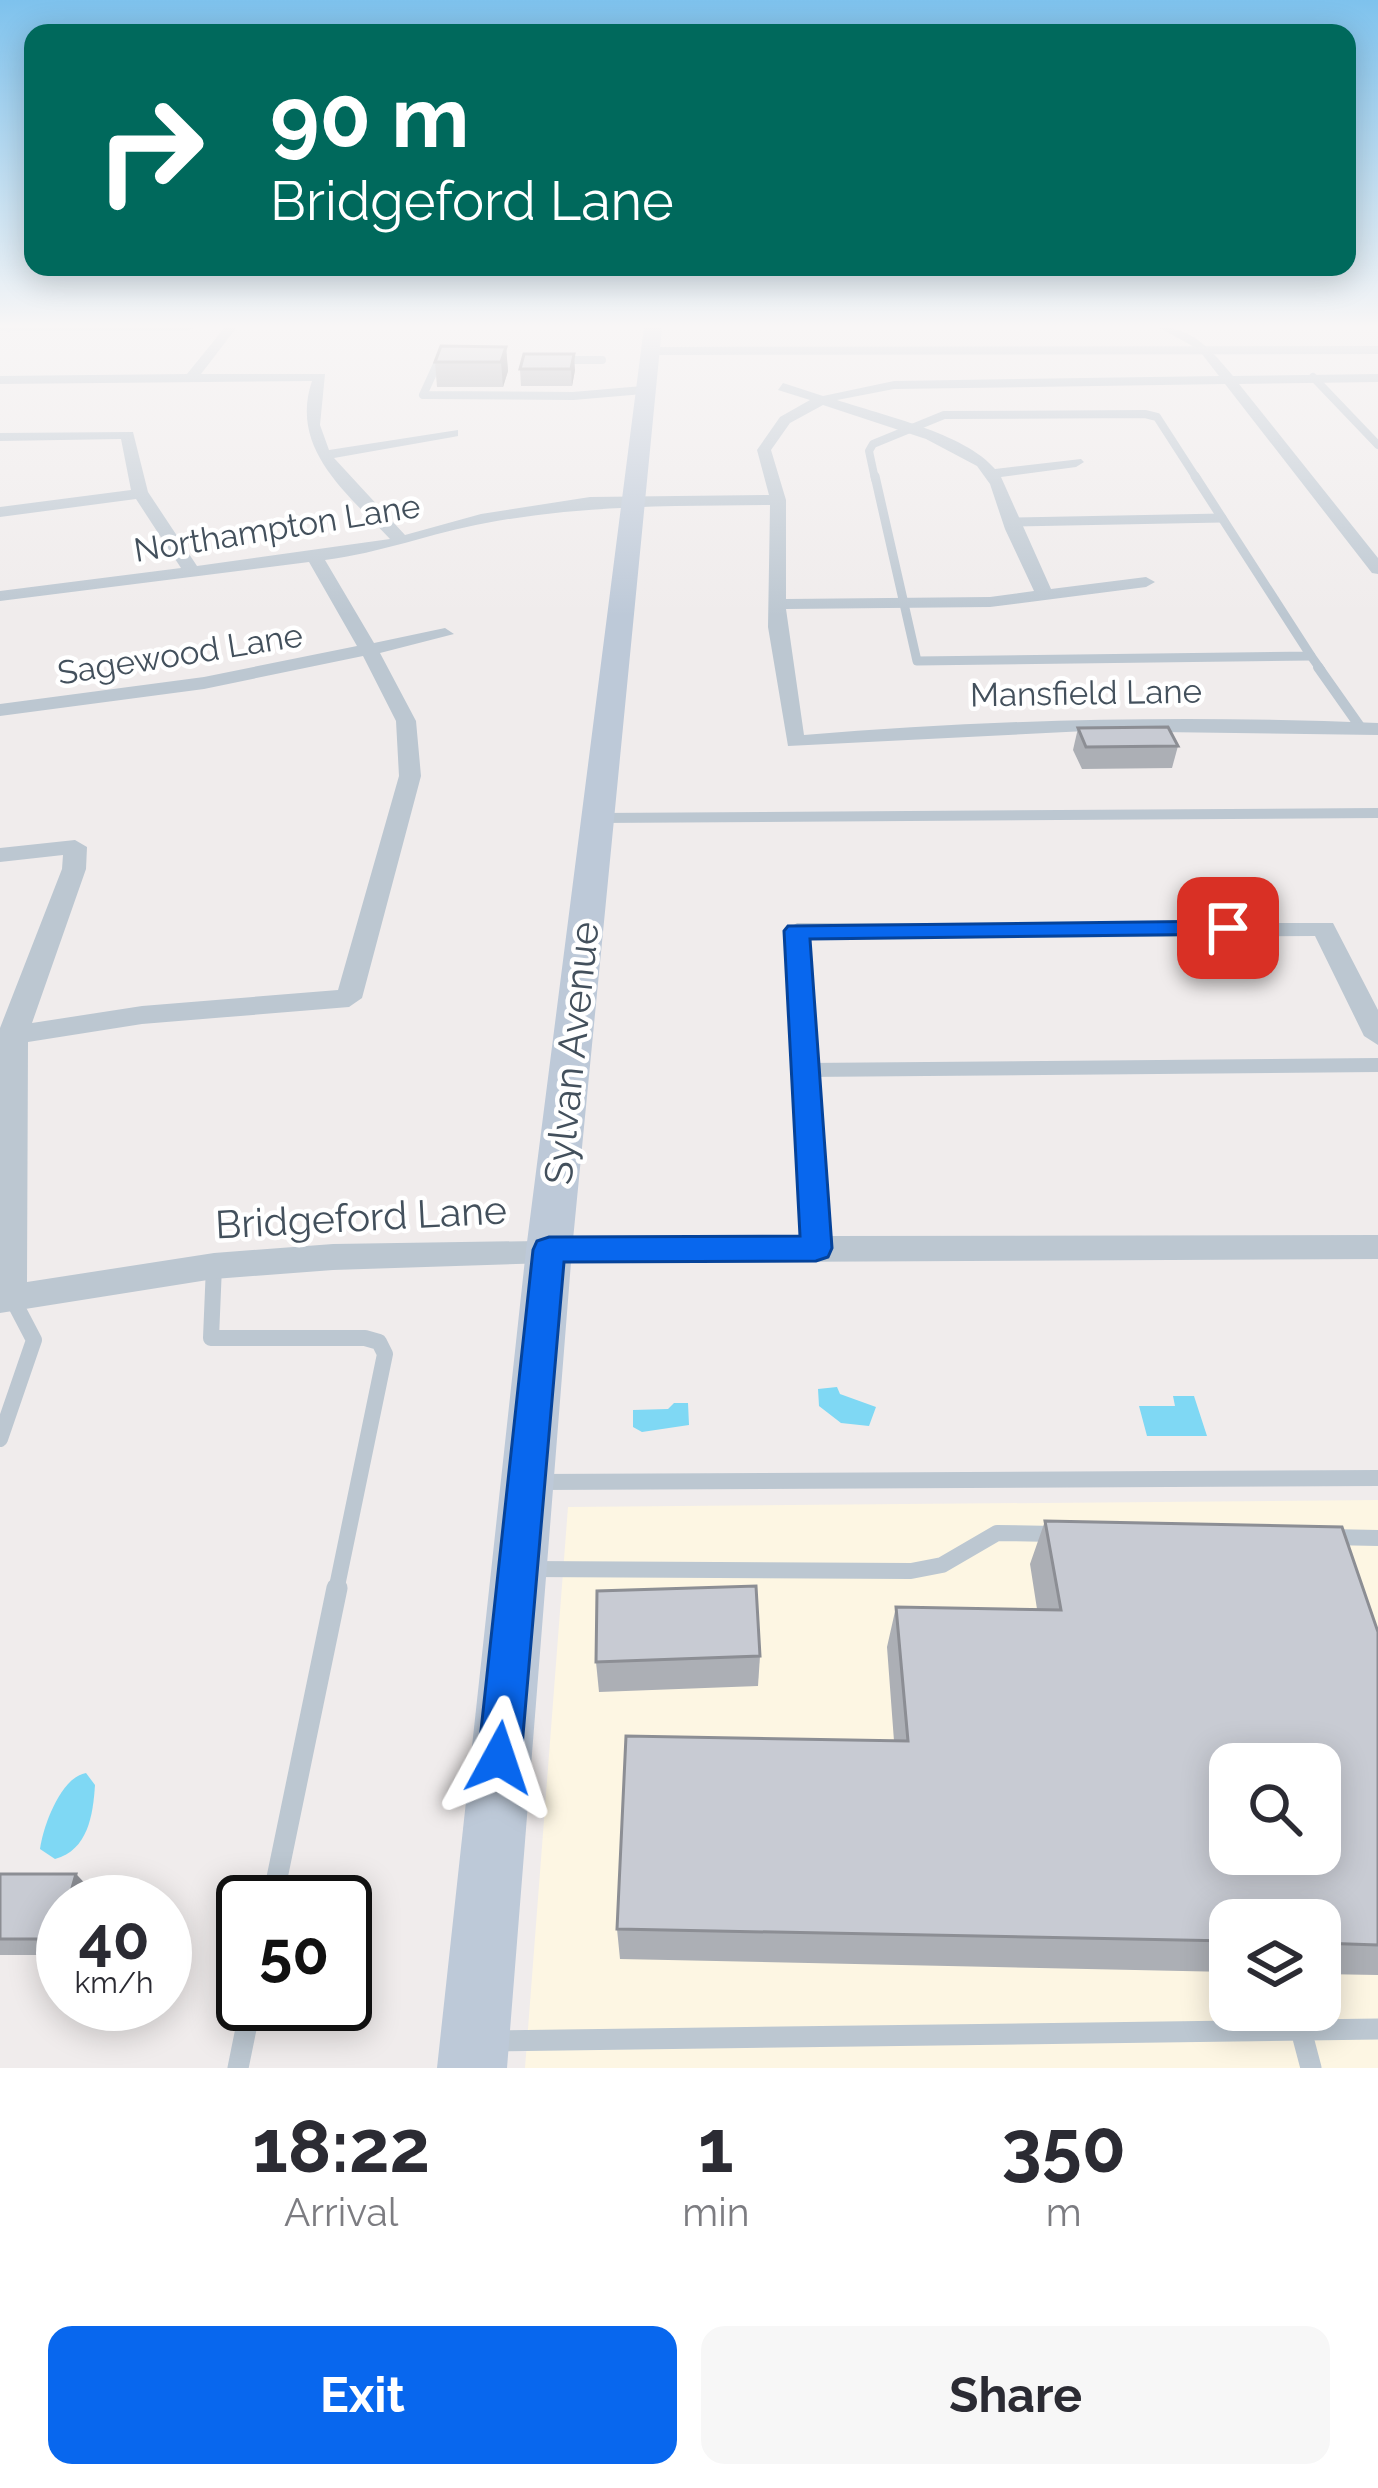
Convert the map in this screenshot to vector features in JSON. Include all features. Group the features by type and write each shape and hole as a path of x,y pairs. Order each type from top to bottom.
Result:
{"main road":[{"name":"Sylvan Avenue","path":"473,2055 516,1569 641,424"}],"street":[{"path":"312,424 323,455 403,541"},
{"path":"783,424 764,450 778,500 777,604 902,605 1046,597 1146,582"},
{"path":"895,424 966,452 992,473 1046,597"},
{"path":"1262,424 1378,569"},
{"path":"323,455 453,433"},
{"path":"0,437 128,435 128,458 139,494 194,574"},
{"path":"992,473 1076,462"},
{"path":"0,512 139,494"},
{"name":"Northampton Lane","path":"0,596 315,556 403,541 517,512 632,498 778,500"},
{"path":"8,1034 184,1011 349,998 410,776 406,721 315,556"},
{"name":"Mansfield Lane","path":"777,604 782,679 795,742 979,728 1172,723 1370,728"},
{"name":"Sagewood Lane","path":"0,710 205,683 445,634"},
{"path":"0,855 75,847 74,869 8,1034 6,1298"},
{"path":"816,1248 797,931 1324,928 1378,1036"},
{"name":"Bridgeford Lane","path":"6,1298 214,1266 549,1250 1378,1247"}],"lane":[{"path":"922,424 873,444 869,451 917,661 1311,656"},
{"path":"1158,424 1311,656 1370,728"},
{"path":"1011,522 1222,518"},
{"path":"597,818 1378,813"},
{"path":"805,1070 1378,1065"},
{"path":"214,1266 212,1338 365,1338 379,1342 385,1354 278,1875"},
{"path":"0,1439 34,1340 6,1298"},
{"path":"525,1482 1378,1478"},
{"path":"516,1569 911,1571 942,1564 997,1533 1068,1534"},
{"path":"1306,1537 1378,1538"},
{"path":"1341,2029 1378,2029"},
{"path":"238,2068 246,2031"},
{"path":"473,2055 1268,2031"},
{"path":"1301,2031 1311,2068"}],"shaded area":[{"path":"1378,1500 1378,2068 525,2068 568,1507"}],"water":[{"path":"837,1387 840,1394 876,1407 869,1426 841,1423 819,1406 818,1389"},
{"path":"1173,1396 1194,1396 1207,1436 1147,1436 1139,1406 1175,1406"},
{"path":"674,1403 688,1403 689,1425 642,1432 633,1427 633,1410 668,1409"},
{"path":"86,1773 95,1785 87,1830 75,1848 55,1859 40,1849 49,1816 69,1783"}],"building":[{"path":"1168,727 1178,746 1086,747 1078,728"},
{"path":"1045,1521 1342,1527 1378,1632 1378,1945 1341,1944 1341,1899 1209,1899 1209,1941 617,1929 626,1736 908,1741 896,1607 1061,1610"},
{"path":"756,1586 760,1656 596,1662 597,1591"},
{"path":"0,1874 76,1874 36,1875 36,1939 0,1939"}],"route":[{"path":"499,1758 549,1250 816,1248 797,931 1228,928"}]}
